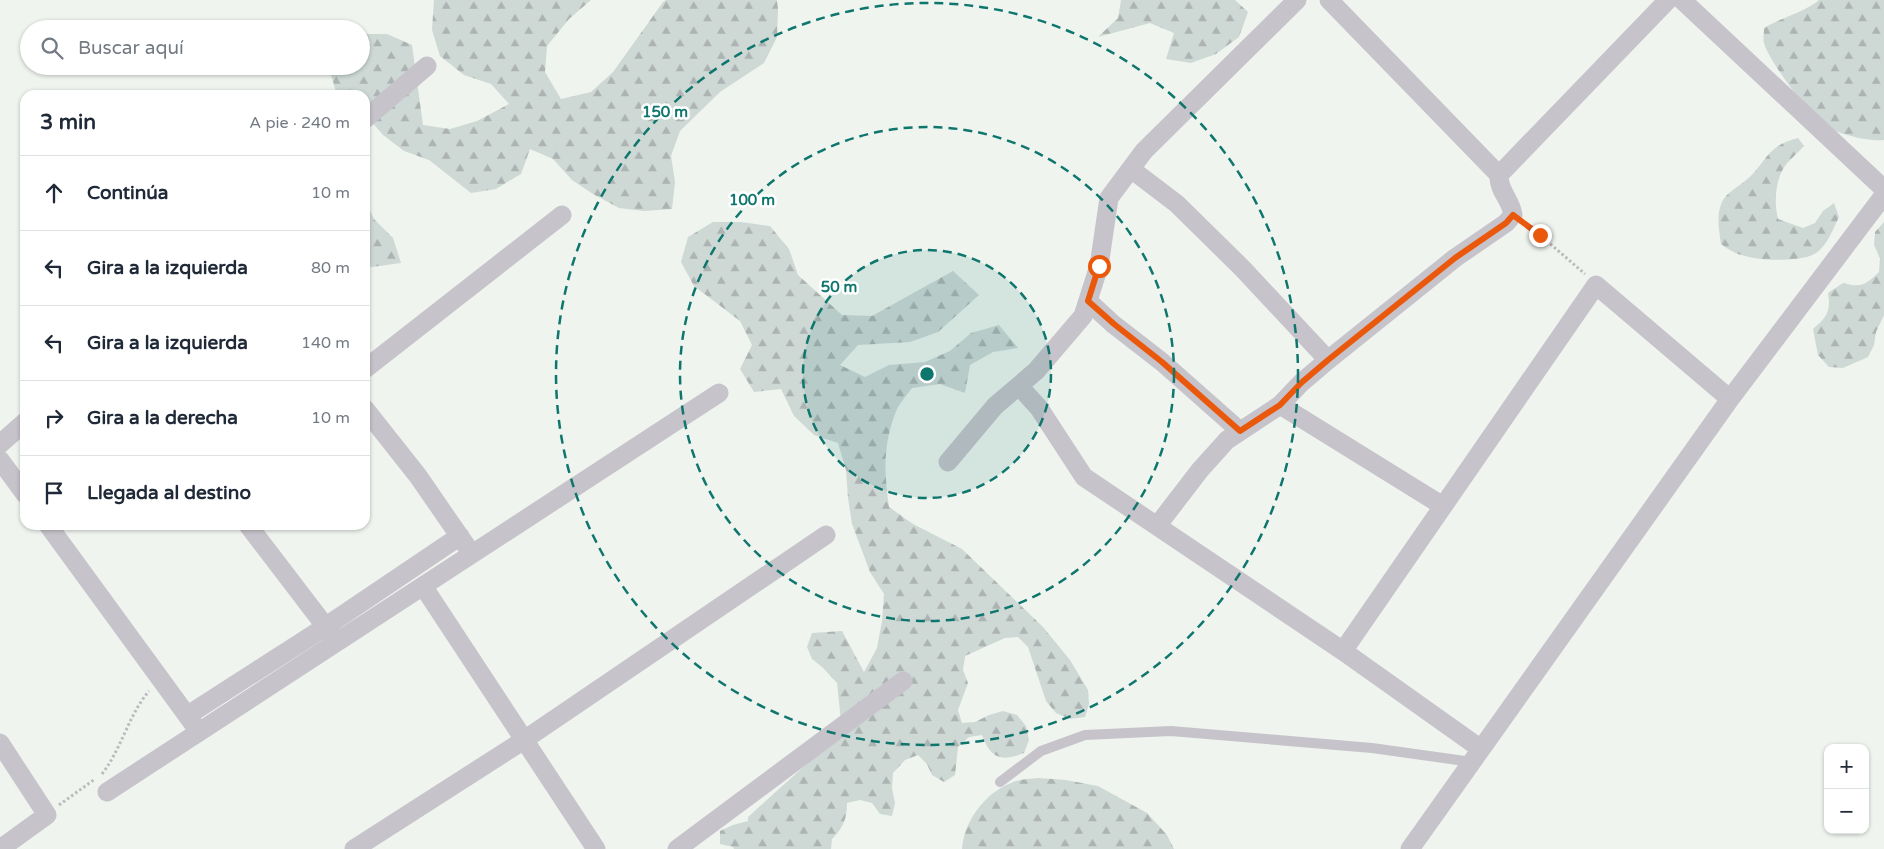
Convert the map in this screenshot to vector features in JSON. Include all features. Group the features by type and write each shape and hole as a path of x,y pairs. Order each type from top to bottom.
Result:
{"street":[{"path":"948,462 995,406 1036,371 1083,316 1099,266 1109,198 1144,151 1297,0"},
{"path":"1329,0 1500,175"},
{"path":"1157,526 1200,470 1227,440 1280,405 1301,383 1328,360 1455,258 1506,223 1513,215 1511,205 1499,185 1500,175 1668,0"},
{"path":"1682,0 1884,189"},
{"path":"370,115 427,66"},
{"path":"1131,169 1177,204 1242,268 1328,360"},
{"path":"1410,849 1730,399 1884,195"},
{"path":"370,365 562,216"},
{"path":"1343,651 1596,285 1730,399"},
{"path":"1088,301 1162,362 1240,431"},
{"path":"1019,386 1039,408 1084,477 1343,651 1476,756"},
{"path":"108,792 719,393"},
{"path":"1280,405 1443,506"},
{"path":"370,415 418,476 472,554"},
{"path":"0,444 20,426"},
{"path":"0,460 20,487"},
{"path":"52,530 200,732"},
{"path":"252,530 337,642"},
{"path":"354,849 524,740 826,535"},
{"path":"188,715 325,627 460,536"},
{"path":"423,586 596,849"},
{"path":"677,849 903,681"},
{"path":"0,743 47,815 0,849"}],"lane":[{"path":"1000,782 1042,751 1085,735 1171,731 1476,756"}],"path":[{"path":"1513,215 1540,235 1596,285"},
{"path":"47,815 103,773 118,747 138,704 160,678"}],"green space":[{"path":"434,0 591,0 569,19 547,46 545,72 561,99 591,92 613,72 666,0 777,0 778,9 777,37 764,63 720,92 680,131 671,156 675,182 672,209 644,211 619,208 593,194 572,180 553,159 530,149 521,174 496,189 471,193 429,160 404,151 383,135 370,120 370,90 336,90 331,75 370,75 370,34 387,34 412,45 423,125 450,129 477,121 509,104 491,84 464,75 440,56 432,30"},
{"path":"1121,0 1235,0 1248,12 1239,37 1216,54 1191,63 1166,59 1174,33 1150,23 1098,37 1118,18"},
{"path":"1819,0 1884,0 1884,140 1854,137 1825,126 1810,112 1767,51 1764,41 1764,28"},
{"path":"1798,138 1804,146 1785,166 1777,185 1776,206 1778,219 1803,228 1815,223 1823,211 1834,203 1839,217 1827,242 1816,253 1802,258 1771,260 1752,258 1733,252 1721,244 1718,223 1722,202 1729,193 1752,174 1773,150 1787,141"},
{"path":"370,210 374,219 393,238 401,263 370,267"},
{"path":"713,222 741,222 770,226 789,249 798,275 842,315 872,316 953,271 979,295 938,332 910,342 858,345 840,365 865,377 889,365 925,362 950,351 971,333 999,325 1018,348 993,352 970,365 965,393 940,384 912,388 896,411 888,437 886,483 889,507 913,524 962,549 1043,627 1070,660 1088,690 1089,704 1085,717 1070,719 1056,713 1046,701 1028,647 1018,637 1005,638 965,656 963,670 968,683 958,710 962,723 975,722 1003,711 1017,715 1026,726 1029,740 1024,753 1003,758 993,754 982,735 969,737 958,747 955,775 944,782 932,775 927,764 918,755 905,760 893,773 892,788 895,803 892,816 880,814 872,803 860,800 847,803 845,819 842,827 832,839 831,849 734,849 733,847 720,844 720,831 748,821 748,817 840,734 841,721 837,683 812,659 807,647 812,633 842,631 864,672 877,648 884,594 870,572 852,524 846,470 838,443 814,435 794,416 781,389 754,392 740,369 752,345 740,321 694,286 681,262 688,237"},
{"path":"1884,222 1884,315 1876,332 1874,345 1868,357 1843,368 1829,367 1818,355 1813,329 1822,321 1827,313 1829,305 1828,293 1843,283 1863,284 1879,272 1880,258 1874,245 1875,232"},
{"path":"1038,778 1066,780 1098,786 1147,813 1167,835 1174,849 962,849 967,828 985,801 1011,783"}],"route":[{"path":"1099,266 1088,301 1162,362 1240,431 1280,405 1301,383 1328,360 1455,258 1506,223 1513,215 1540,235"}]}
